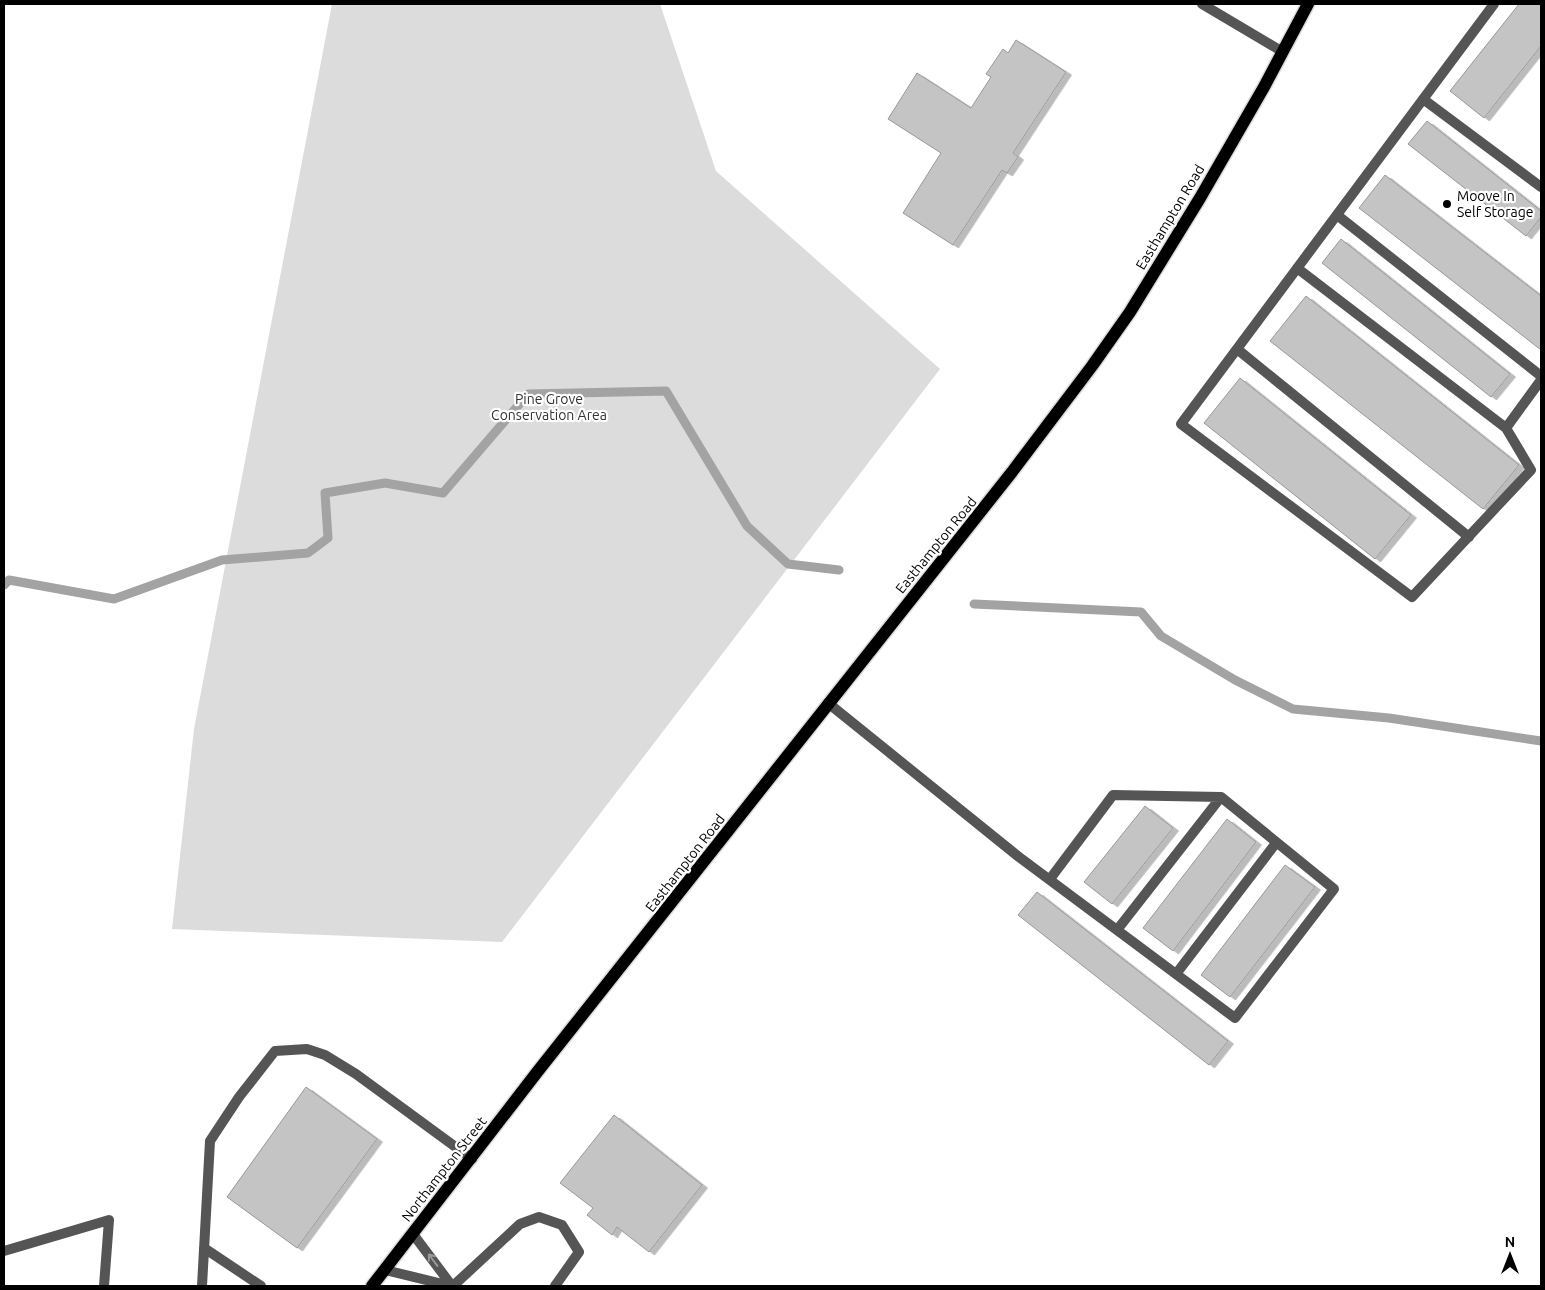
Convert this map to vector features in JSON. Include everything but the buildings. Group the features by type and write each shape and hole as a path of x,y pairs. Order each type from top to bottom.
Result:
{"main road":[{"name":"Easthampton Road","path":"538,1071 1012,472 1130,312 1200,198 1283,52 1308,4"},
{"name":"Northampton Street","path":"372,1286 472,1159 538,1071"}],"lane":[{"path":"1202,4 1283,52"},
{"path":"1297,268 1506,428 1530,470 1412,597 1181,424 1236,349 1494,4"},
{"path":"1423,99 1541,187"},
{"path":"1337,214 1541,376"},
{"path":"1236,349 1469,536"},
{"path":"1506,428 1541,380"},
{"path":"828,703 1050,879 1235,1018 1334,889 1221,797 1113,795 1050,879"},
{"path":"1117,930 1221,797"},
{"path":"1176,974 1276,842"},
{"path":"202,1286 210,1141 239,1097 275,1051 307,1049 324,1055 356,1074 472,1159"},
{"path":"452,1286 520,1224 539,1217 562,1225 579,1252 555,1286"},
{"path":"4,1251 109,1220 104,1286"},
{"path":"413,1234 452,1286"},
{"path":"204,1248 261,1286"},
{"path":"385,1270 452,1286"}],"green space":[{"name":"Pine Grove Conservation Area","path":"332,4 660,4 716,171 940,369 502,942 172,929 194,729"}],"waterway":[{"path":"4,585 9,580 114,599 222,560 308,553 328,538 325,493 385,483 443,493 528,394 666,391 747,526 788,564 839,570"},
{"path":"974,604 1141,612 1161,636 1235,680 1293,709 1389,718 1541,741"}],"place":[{"name":"Moove In Self Storage","path":"1447,204"}]}
